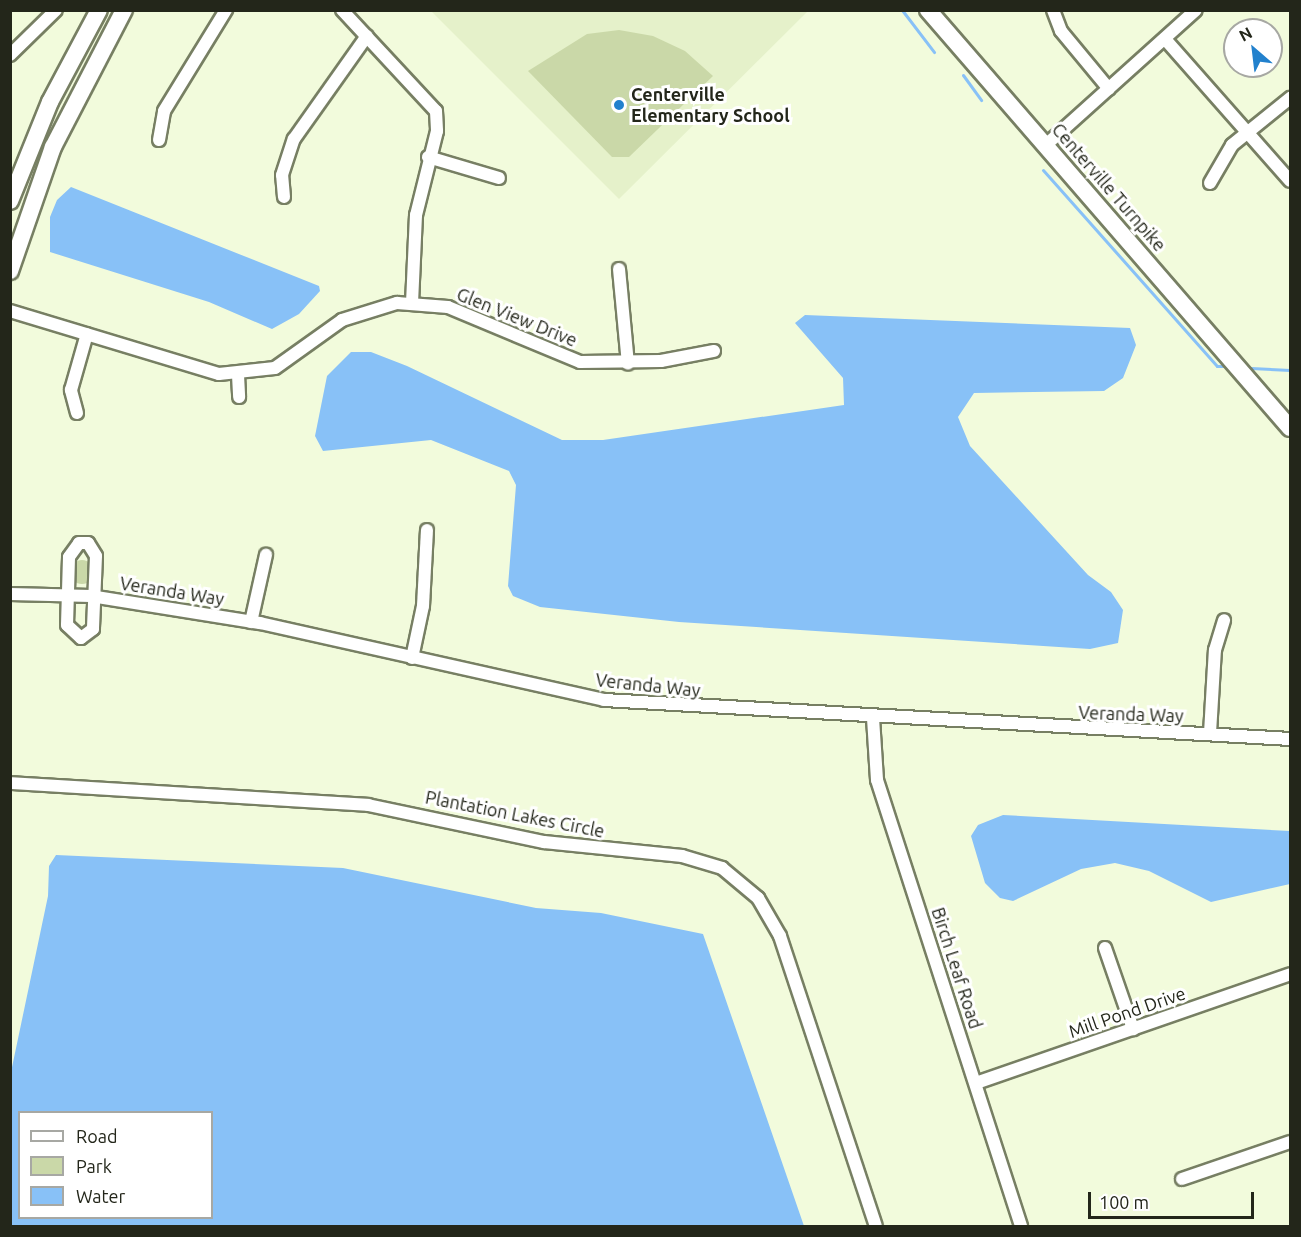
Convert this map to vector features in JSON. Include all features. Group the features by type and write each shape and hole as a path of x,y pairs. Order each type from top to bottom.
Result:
{"main road":[{"path":"10,201 50,102 99,10"},
{"path":"10,271 53,147 124,10"},
{"name":"Centerville Turnpike","path":"928,10 1047,144 1290,428"}],"street":[{"path":"10,55 56,10"},
{"path":"159,140 164,111 226,10"},
{"path":"342,10 431,102 438,121 416,215 412,302"},
{"path":"1053,10 1060,31 1109,89"},
{"path":"1047,144 1196,10"},
{"path":"284,197 282,175 294,139 367,36"},
{"path":"1165,39 1290,181"},
{"path":"1210,183 1222,156 1247,132 1290,98"},
{"path":"428,157 499,178"},
{"path":"619,269 628,364"},
{"name":"Glen View Drive","path":"238,375 291,360 361,312 412,302 470,315 559,357 628,364 714,351"},
{"path":"10,311 238,375 239,397"},
{"path":"77,413 71,390 87,334"},
{"path":"412,658 423,606 428,530"},
{"path":"79,543 94,548 95,597 93,629 81,638 67,625 69,556 79,543"},
{"path":"251,622 266,555"},
{"name":"Veranda Way","path":"10,594 95,597 251,622 604,700 873,718 1210,733 1290,739"},
{"path":"1210,733 1215,650 1224,620"},
{"name":"Birch Leaf Road","path":"873,718 877,780 1021,1227"},
{"name":"Plantation Lakes Circle","path":"10,783 357,804 554,844 682,856 722,868 758,898 780,936 876,1227"},
{"path":"1105,948 1133,1029"},
{"name":"Mill Pond Drive","path":"976,1083 1290,974"},
{"path":"1182,1179 1290,1142"}],"shaded area":[{"name":"Centerville Elementary School","path":"431,11 808,11 619,199"}],"green space":[{"path":"619,30 653,36 685,51 713,76 629,157 612,157 528,71 587,34"},
{"path":"82,560 90,564 94,572 90,580 82,584 74,580 70,572 74,564"}],"water":[{"path":"71,187 319,286 320,291 299,314 272,329 209,302 50,252 50,217 57,200"},
{"path":"805,315 1130,328 1136,345 1123,378 1104,391 974,393 958,417 970,446 1088,575 1111,592 1123,610 1118,643 1090,649 679,622 540,607 513,596 508,586 516,485 509,471 431,440 323,451 315,436 327,376 351,352 371,352 407,366 562,440 603,440 844,405 843,378 795,323"},
{"path":"1003,815 1290,831 1290,884 1211,902 1149,871 1115,863 1081,869 1013,901 1000,898 985,883 971,836 978,825"},
{"path":"56,855 343,868 536,908 601,913 703,934 804,1226 11,1226 11,1072 48,896 49,866"}],"waterway":[{"path":"902,10 934,52"},
{"path":"963,75 981,100"},
{"path":"1043,170 1217,366 1225,366"},
{"path":"1251,368 1290,370"}],"place":[{"name":"Centerville Elementary School","path":"619,105"}]}
